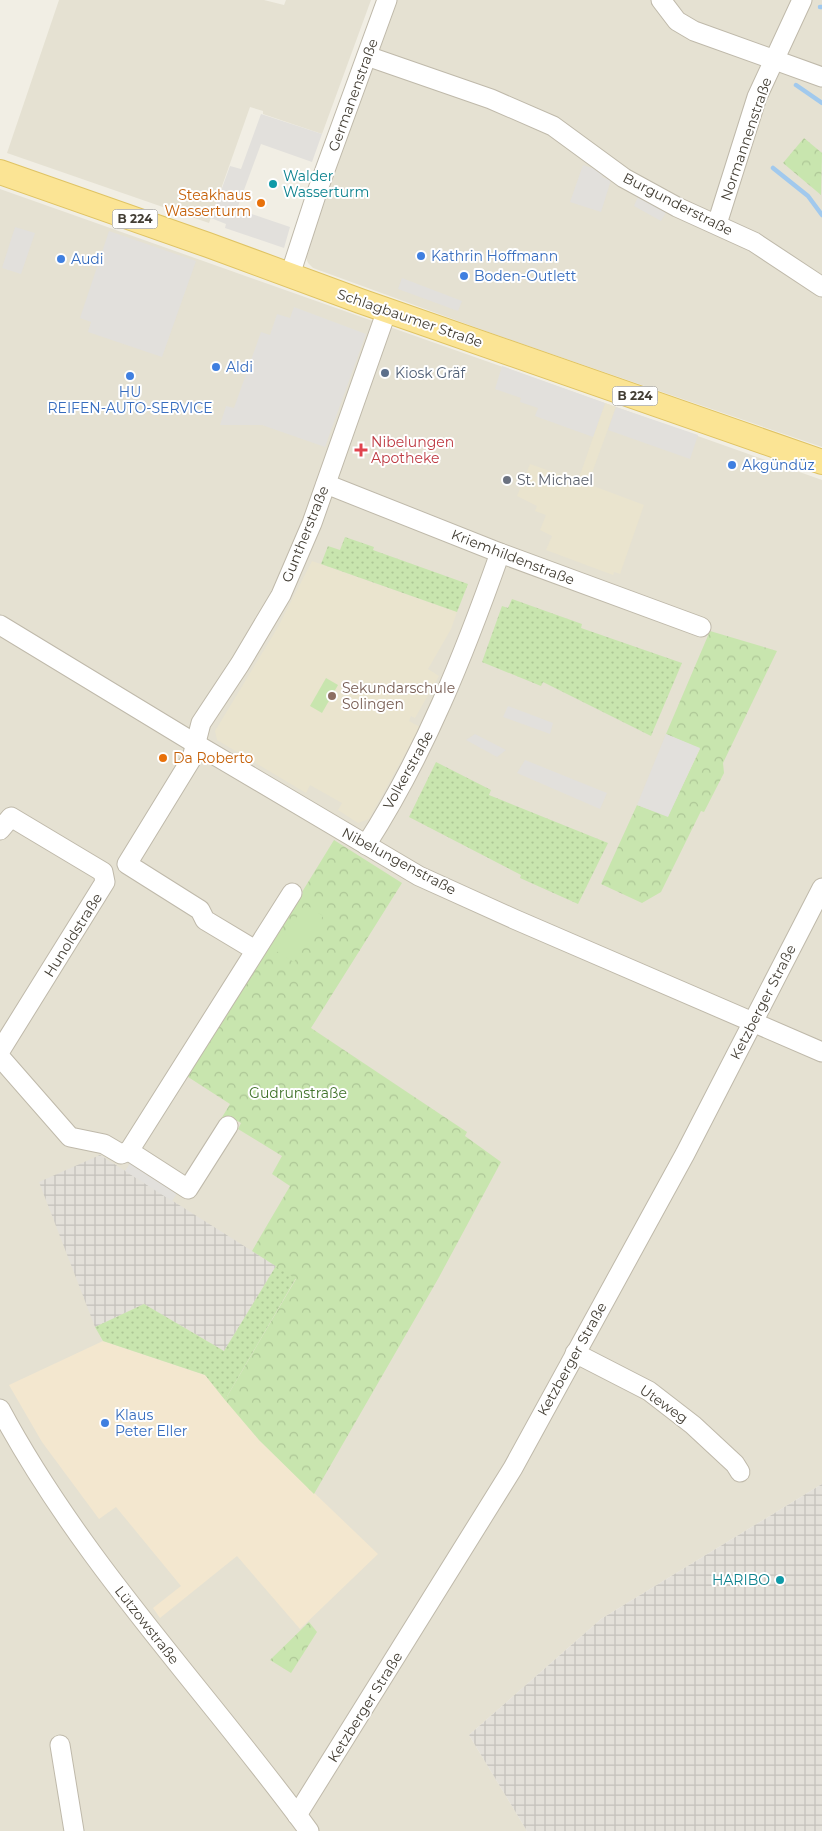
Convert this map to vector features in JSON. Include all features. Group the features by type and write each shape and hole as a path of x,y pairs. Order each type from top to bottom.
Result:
{"main road":[{"name":"Schlagbaumer Straße","path":"0,172 822,462"}],"street":[{"name":"Germanenstraße","path":"290,275 317,192 387,0"},
{"path":"661,0 677,21 694,31 822,77"},
{"name":"Normannenstraße","path":"717,224 757,97 802,0"},
{"name":"Burgunderstraße","path":"367,56 527,113 576,140 624,178 678,207 754,242 822,287"},
{"name":"Guntherstraße","path":"196,744 201,723 240,664 281,594 312,523 387,310"},
{"name":"Kriemhildenstraße","path":"326,484 500,553 701,627"},
{"name":"Volkerstraße","path":"366,845 432,727 452,683 500,553"},
{"name":"Nibelungenstraße","path":"0,625 419,876 514,920 754,1021 822,1052"},
{"path":"196,744 192,758 127,864 200,910 205,920 255,950"},
{"name":"Hunoldstraße","path":"0,830 11,817 103,872 105,882 0,1051"},
{"name":"Ketzberger Straße","path":"297,1815 478,1528 513,1468 754,1021 822,888"},
{"path":"0,1057 70,1137 104,1144 121,1154 129,1151 292,893"},
{"path":"129,1151 188,1189 228,1126"},
{"name":"Uteweg","path":"575,1353 649,1392 693,1425 736,1464 740,1472"},
{"name":"Lützowstraße","path":"0,1409 28,1460 105,1572 309,1831"},
{"path":"60,1746 74,1831"}],"shaded area":[{"path":"59,0 264,0 284,5 286,0 371,0 322,134 263,114 263,111 250,107 209,223 7,153"},
{"path":"392,0 822,0 822,447 502,337 313,268 308,263 304,252"},
{"path":"261,114 322,134 312,162 261,144 237,209 290,227 284,248 225,228 226,224 211,218 230,166 241,169"},
{"path":"583,165 592,168 599,167 603,173 602,177 611,180 601,212 570,202"},
{"path":"0,189 822,480 822,1484 601,1619 469,1735 527,1831 0,1831"},
{"path":"639,194 668,209 661,221 634,206"},
{"path":"15,227 35,233 21,274 2,268"},
{"path":"109,231 196,261 162,357 88,332 91,322 80,318"},
{"path":"402,278 462,301 458,311 398,289"},
{"path":"294,307 366,334 325,447 262,425 220,425 226,406 234,408 261,332 270,335 277,314 290,318"},
{"path":"502,366 605,403 593,437 535,416 538,408 520,402 521,398 495,389"},
{"path":"605,403 616,407 588,484 644,505 620,574 614,572 613,575 546,550 552,536 540,530 546,515 535,511 537,506 517,496 530,464 578,481"},
{"path":"616,407 698,435 690,459 608,430"},
{"name":"Sekundarschule Solingen","path":"312,561 457,612 451,629 428,669 439,676 415,718 411,716 409,721 420,727 369,819 358,823 338,810 342,803 310,785 306,793 217,740 215,731 278,627"},
{"path":"508,706 553,723 550,734 503,717"},
{"path":"475,734 506,750 497,757 466,740"},
{"path":"666,734 700,748 668,817 637,805"},
{"path":"525,760 607,793 600,809 517,773"},
{"path":"100,1155 276,1266 224,1351 144,1304 95,1327 39,1182"},
{"path":"132,1160 179,1190 172,1201 125,1171"},
{"path":"103,1341 205,1375 259,1440 378,1554 300,1629 237,1556 160,1618 153,1608 181,1586 116,1507 99,1519 42,1442 9,1385"},
{"path":"822,1484 822,1831 527,1831 469,1735 601,1619"}],"green space":[{"path":"804,138 822,153 821,195 783,163"},
{"path":"345,537 374,547 373,550 468,584 457,612 321,564 328,546 340,550"},
{"path":"512,599 582,624 581,628 682,663 651,736 543,682 541,686 482,662 502,606 508,608"},
{"path":"710,631 777,651 723,763 724,773 704,812 701,811 661,892 642,903 601,884 637,805 668,816 700,749 666,734"},
{"path":"326,678 338,685 322,713 310,706"},
{"path":"436,762 491,790 489,795 608,843 578,904 520,878 521,875 409,817"},
{"name":"Gudrunstraße","path":"334,840 402,883 311,1028 467,1132 465,1136 501,1162 438,1279 314,1494 259,1440 225,1400 296,1279 252,1251 290,1186 272,1174 282,1156 238,1129 241,1123 230,1117 226,1122 221,1119 230,1104 185,1075 303,893"},
{"path":"305,904 323,916 294,962 276,951"},
{"path":"276,1266 296,1278 225,1400 205,1375 103,1341 95,1327 144,1304 224,1351"},
{"path":"309,1622 317,1632 291,1673 270,1660"}],"waterway":[{"path":"796,85 822,103"},
{"path":"773,168 808,196 822,215"}],"place":[{"name":"Walder Wasserturm","path":"273,184"},
{"name":"Steakhaus Wasserturm","path":"261,203"},
{"name":"Kathrin Hoffmann","path":"421,256"},
{"name":"Audi","path":"61,259"},
{"name":"Boden-Outlett","path":"464,276"},
{"name":"Aldi","path":"216,367"},
{"name":"Kiosk Gräf","path":"385,373"},
{"name":"HU REIFEN-AUTO-SERVICE","path":"130,376"},
{"name":"Nibelungen Apotheke","path":"361,450"},
{"name":"Akgündüz","path":"732,465"},
{"name":"St. Michael","path":"507,480"},
{"name":"Sekundarschule Solingen","path":"332,696"},
{"name":"Da Roberto","path":"163,758"},
{"name":"Klaus Peter Eller","path":"105,1423"},
{"name":"HARIBO","path":"780,1580"}]}
